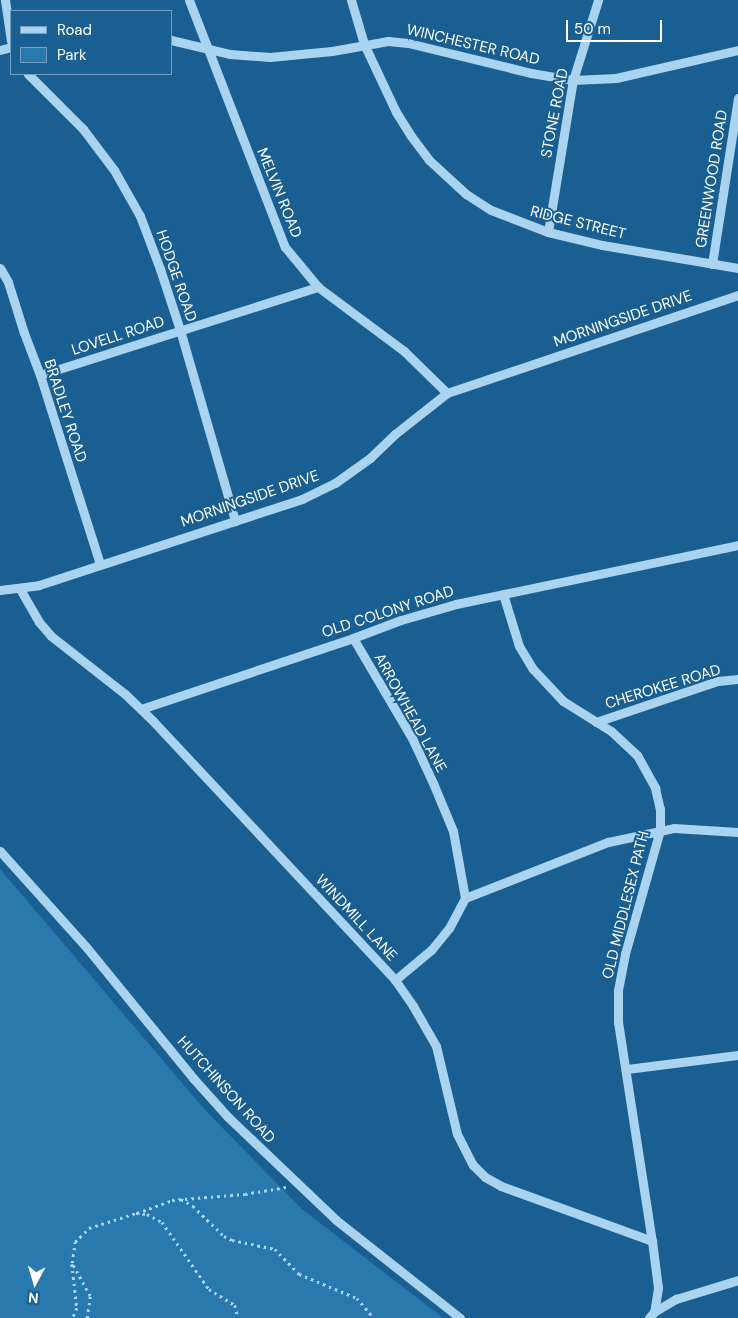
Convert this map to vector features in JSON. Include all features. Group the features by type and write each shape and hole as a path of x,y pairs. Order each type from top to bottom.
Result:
{"street":[{"path":"5,0 10,34"},
{"name":"MELVIN ROAD","path":"189,0 285,247 318,287 404,350 447,393"},
{"name":"RIDGE STREET","path":"351,0 364,44 381,83 410,136 440,172 466,194 491,210 548,232 602,245 738,268"},
{"name":"STONE ROAD","path":"548,232 573,80 598,0"},
{"name":"WINCHESTER ROAD","path":"172,40 230,54 270,57 332,52 364,44 388,41 408,43 531,73 573,80 616,78 738,50"},
{"name":"HODGE ROAD","path":"29,75 83,129 129,194 149,238 180,330 235,521"},
{"name":"GREENWOOD ROAD","path":"712,264 738,98"},
{"name":"BRADLEY ROAD","path":"0,268 8,282 40,375 100,564"},
{"name":"LOVELL ROAD","path":"40,375 318,287"},
{"name":"MORNINGSIDE DRIVE","path":"0,590 20,589 39,585 302,499 335,484 370,458 395,434 447,393 738,294"},
{"name":"OLD COLONY ROAD","path":"140,709 353,638 401,620 456,604 738,544"},
{"name":"WINDMILL LANE","path":"20,589 39,622 51,636 140,709 395,980 413,1006 436,1046 457,1134 473,1166 485,1177 501,1186 652,1241"},
{"name":"OLD MIDDLESEX PATH","path":"502,594 519,646 533,669 563,701 624,741 637,754 647,770 658,802 660,830 625,954 618,991 618,1022 627,1069 658,1288 651,1315"},
{"name":"ARROWHEAD LANE","path":"353,638 412,738 433,783 453,830 465,898"},
{"name":"CHEROKEE ROAD","path":"596,722 718,681 738,680"},
{"path":"395,980 431,950 443,936 465,898 608,842 660,830 701,828 738,832"},
{"name":"HUTCHINSON ROAD","path":"0,851 86,948 193,1078 228,1117 336,1220 460,1318"},
{"path":"627,1069 738,1055"},
{"path":"651,1315 676,1299 738,1280"}],"path":[{"path":"73,1318 77,1308 72,1249 80,1234 89,1228 163,1203 181,1199 245,1194 297,1184"},
{"path":"181,1199 193,1206 224,1236 232,1240 275,1249 299,1274 356,1298 374,1318"},
{"path":"136,1213 147,1214 162,1222 208,1289 235,1305 238,1318"},
{"path":"72,1263 90,1296 87,1318"}],"green space":[{"path":"0,869 206,1111 302,1209 443,1318 0,1318"}]}
